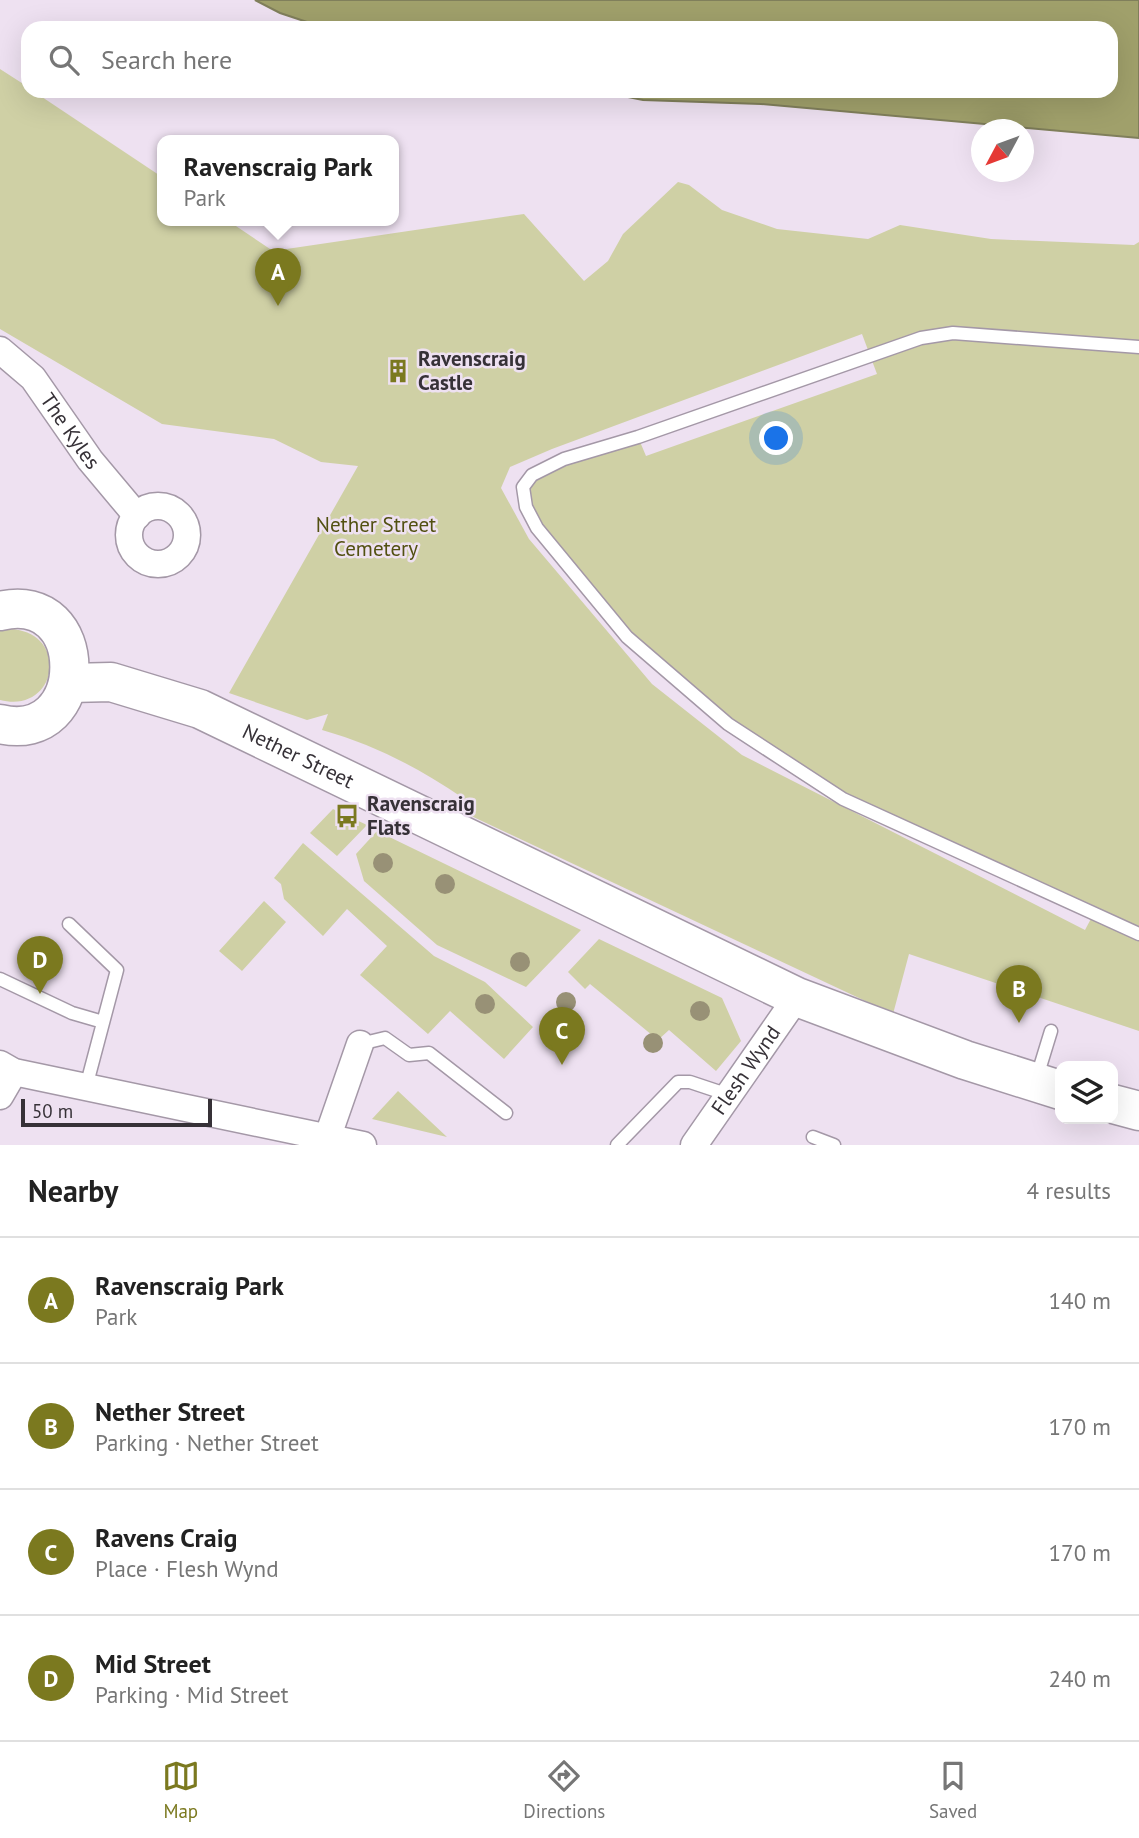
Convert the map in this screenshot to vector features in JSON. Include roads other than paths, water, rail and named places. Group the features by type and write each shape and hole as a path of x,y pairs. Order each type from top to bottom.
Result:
{"main road":[{"path":"0,611 27,610 44,617 58,630 68,646 72,664 70,683 61,701 47,715 29,724 3,727"},
{"name":"Nether Street","path":"70,683 111,682 200,709 797,997 885,1032 1048,1087"},
{"path":"1118,1105 1139,1111"}],"street":[{"name":"The Kyles","path":"0,350 33,378 90,460 137,516"},
{"name":"Flesh Wynd","path":"694,1145 797,997"},
{"path":"328,1136 360,1044"},
{"path":"0,1096 7,1068 363,1145"}],"lane":[{"path":"1139,346 953,333 920,338 638,437 564,459 532,475 523,487 526,507 537,528 627,637 728,724 843,799 1139,934"},
{"path":"69,924 117,970 86,1087"},
{"path":"0,979 72,1013 103,1022"},
{"path":"1048,1087 1051,1031"},
{"path":"360,1044 386,1038 409,1055 429,1053 506,1114"},
{"path":"617,1145 678,1082 690,1082 729,1095"},
{"path":"813,1137 834,1145"}],"place":[{"name":"Ravenscraig Park","path":"278,306"},
{"name":"Ravenscraig Castle","path":"398,371"},
{"name":"Ravenscraig Flats","path":"347,816"},
{"name":"Mid Street","path":"40,994"},
{"name":"Nether Street","path":"1019,1023"},
{"name":"Ravens Craig","path":"562,1065"}],"park label":[{"name":"Nether Street Cemetery","path":"376,537"}]}
